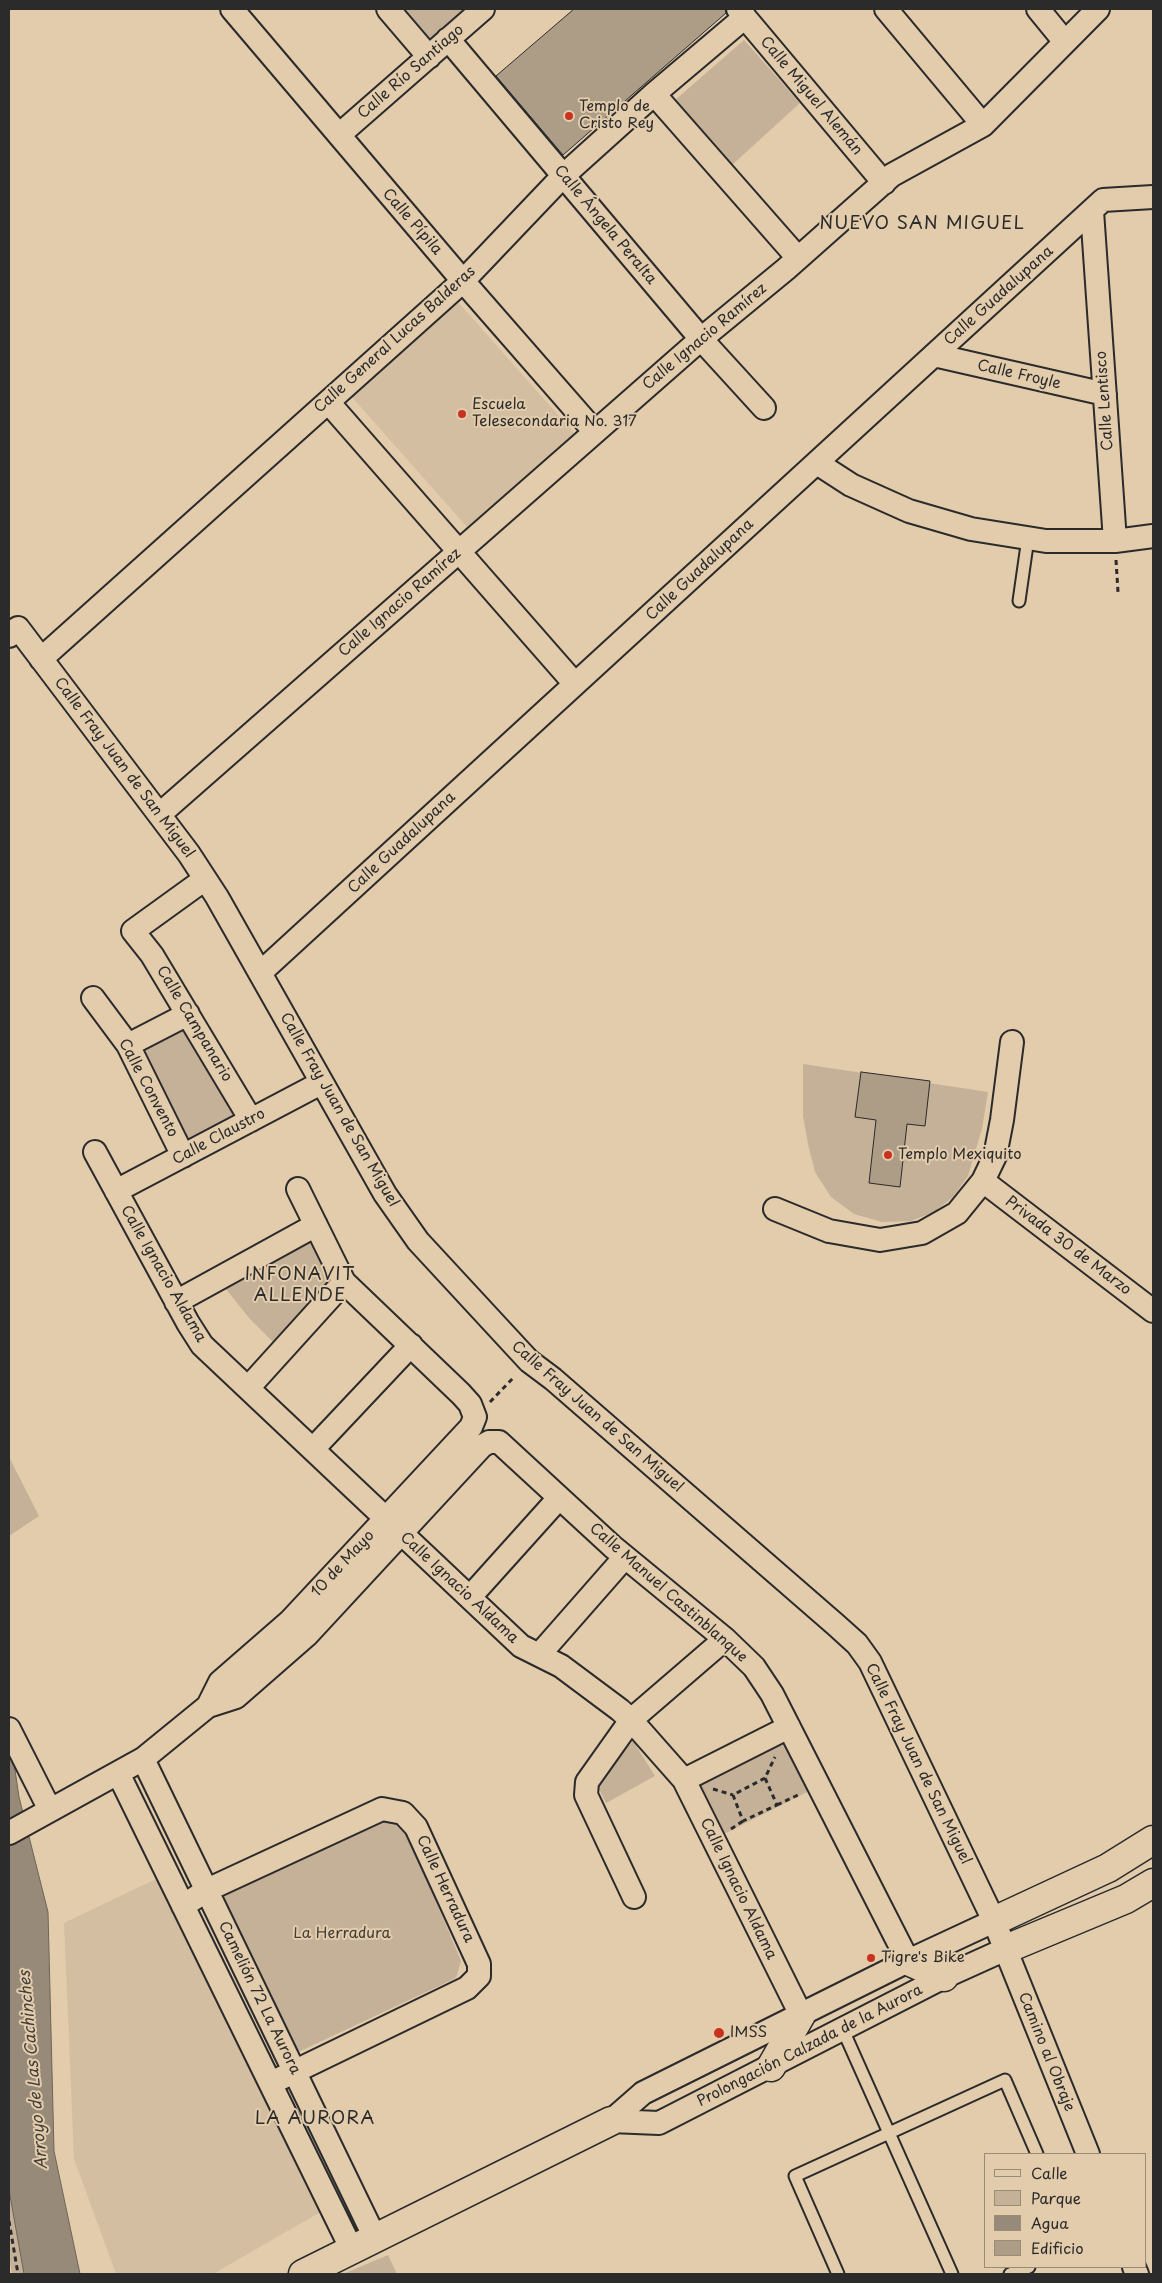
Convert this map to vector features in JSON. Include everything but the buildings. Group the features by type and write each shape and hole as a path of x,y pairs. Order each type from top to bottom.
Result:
{"main road":[{"path":"994,1922 1108,1868 1153,1840"},
{"path":"1006,1950 1014,1934 1100,1888 1108,1868"},
{"path":"1006,1950 1126,1899 1153,1883"},
{"path":"908,1961 944,1977"},
{"path":"771,2067 801,2015"},
{"name":"Prolongación Calzada de la Aurora","path":"303,2274 611,2121"}],"street":[{"name":"Calle Pípila","path":"232,9 463,281 595,432"},
{"path":"388,9 429,57"},
{"name":"Calle Río Santiago","path":"339,135 483,9"},
{"path":"886,9 983,125"},
{"path":"1038,9 1065,42"},
{"name":"Calle Ignacio Ramírez","path":"160,814 701,339 798,258 892,175 983,125 1098,9"},
{"name":"Calle General Lucas Balderas","path":"41,658 463,281 563,176 742,13"},
{"name":"Calle Miguel Alemán","path":"742,13 884,183"},
{"name":"Calle Ángela Peralta","path":"448,39 701,339 764,408"},
{"path":"654,94 798,258"},
{"name":"Calle Guadalupana","path":"260,973 1103,200 1153,197"},
{"name":"Calle Lentisco","path":"1092,211 1115,541"},
{"name":"Calle Froyle","path":"934,355 1105,394"},
{"path":"328,402 575,684"},
{"path":"816,463 852,485 910,511 971,529 1046,541 1115,541 1153,536"},
{"name":"Calle Fray Juan de San Miguel","path":"12,631 41,658 160,814 205,879 384,1194 418,1241 529,1361 553,1379 857,1644 870,1662 1006,1950"},
{"name":"Calle Campanario","path":"205,879 133,931 152,955 251,1120"},
{"name":"Calle Convento","path":"93,998 128,1045 183,1156"},
{"path":"128,1045 188,1014"},
{"path":"775,1209 830,1231 880,1240 922,1233 957,1213 983,1180 995,1156 1012,1042"},
{"name":"Calle Claustro","path":"116,1191 321,1082"},
{"name":"Calle Ignacio Aldama","path":"95,1152 176,1302 202,1345 521,1646 561,1666 631,1720 684,1780 801,2015"},
{"name":"Privada 30 de Marzo","path":"983,1180 1153,1311"},
{"path":"298,1189 344,1282 461,1394 470,1404 475,1417"},
{"path":"176,1302 316,1225"},
{"path":"248,1388 344,1282"},
{"path":"313,1449 411,1345"},
{"name":"10 de Mayo","path":"9,1833 143,1759 208,1706 236,1697 386,1518 471,1427 475,1417"},
{"name":"10 de Mayo","path":"284,1641 307,1635 482,1446 489,1442"},
{"name":"Calle Manuel Castinblanque","path":"489,1442 498,1442 507,1449 625,1557 725,1640 754,1667 772,1694 908,1961"},
{"path":"470,1597 559,1498"},
{"path":"539,1656 625,1557"},
{"path":"634,1897 586,1795 587,1782 631,1720 725,1640"},
{"path":"684,1780 789,1727"},
{"path":"9,1729 50,1810"},
{"name":"Camelión 72 La Aurora","path":"143,1759 295,2072 364,2244"},
{"name":"Camelión 72 La Aurora","path":"118,1773 270,2083 364,2244"},
{"name":"Calle Herradura","path":"184,1906 207,1890 382,1809 403,1813 416,1828 479,1964 479,1976 467,1988 270,2083"},
{"name":"Prolongación Calzada de la Aurora","path":"611,2121 643,2093 908,1961 994,1922"},
{"name":"Prolongación Calzada de la Aurora","path":"611,2121 659,2123 944,1977 1006,1950"},
{"name":"Camino al Obraje","path":"1006,1950 1088,2153"}],"lane":[{"path":"1019,601 1028,538"},
{"path":"1126,1899 1153,1898"},
{"path":"843,2030 952,2274"},
{"path":"838,2274 795,2176 1005,2080 1037,2153"},
{"path":"1010,2274 1026,2268"}],"path":[{"path":"1115,541 1118,592"},
{"path":"475,1417 529,1361"},
{"path":"765,1778 778,1805 743,1822 734,1795 765,1778 789,1727"},
{"path":"9,2221 18,2274"}],"shaded area":[{"name":"Escuela Telesecondaria No. 317","path":"458,302 574,433 467,527 351,396"},
{"path":"160,1877 324,2210 213,2274 116,2274 74,2159 64,1923"}],"green space":[{"path":"400,9 465,9 428,40"},
{"path":"744,40 800,103 732,165 674,101"},
{"path":"190,1018 244,1118 189,1145 133,1042"},
{"path":"803,1064 988,1092 982,1129 968,1176 953,1197 934,1212 911,1221 882,1222 854,1214 831,1197 815,1172 808,1144 803,1116"},
{"path":"318,1229 336,1279 273,1342 249,1318 222,1284"},
{"path":"9,1457 39,1516 9,1536"},
{"path":"789,1727 819,1786 722,1835 684,1780"},
{"path":"633,1741 655,1776 606,1803 596,1783"},
{"name":"La Herradura","path":"385,1819 404,1825 461,1961 456,1978 292,2055 217,1893"},
{"path":"9,2172 28,2274 12,2274 9,2257"},
{"path":"388,2255 397,2274 343,2274"}],"water":[{"name":"Arroyo de Las Cachinches","path":"9,1746 12,1750 19,1797 48,1912 54,2151 80,2274 24,2274 9,2190"}],"place":[{"name":"Templo de Cristo Rey","path":"569,116"},
{"name":"Escuela Telesecondaria No. 317","path":"462,414"},
{"name":"Templo Mexiquito","path":"888,1155"},
{"name":"Tigre's Bike","path":"871,1958"},
{"name":"IMSS","path":"719,2033"}],"district":[{"name":"NUEVO SAN MIGUEL","path":"922,224"},
{"name":"INFONAVIT ALLENDE","path":"300,1285"},
{"name":"LA AURORA","path":"315,2119"}]}
